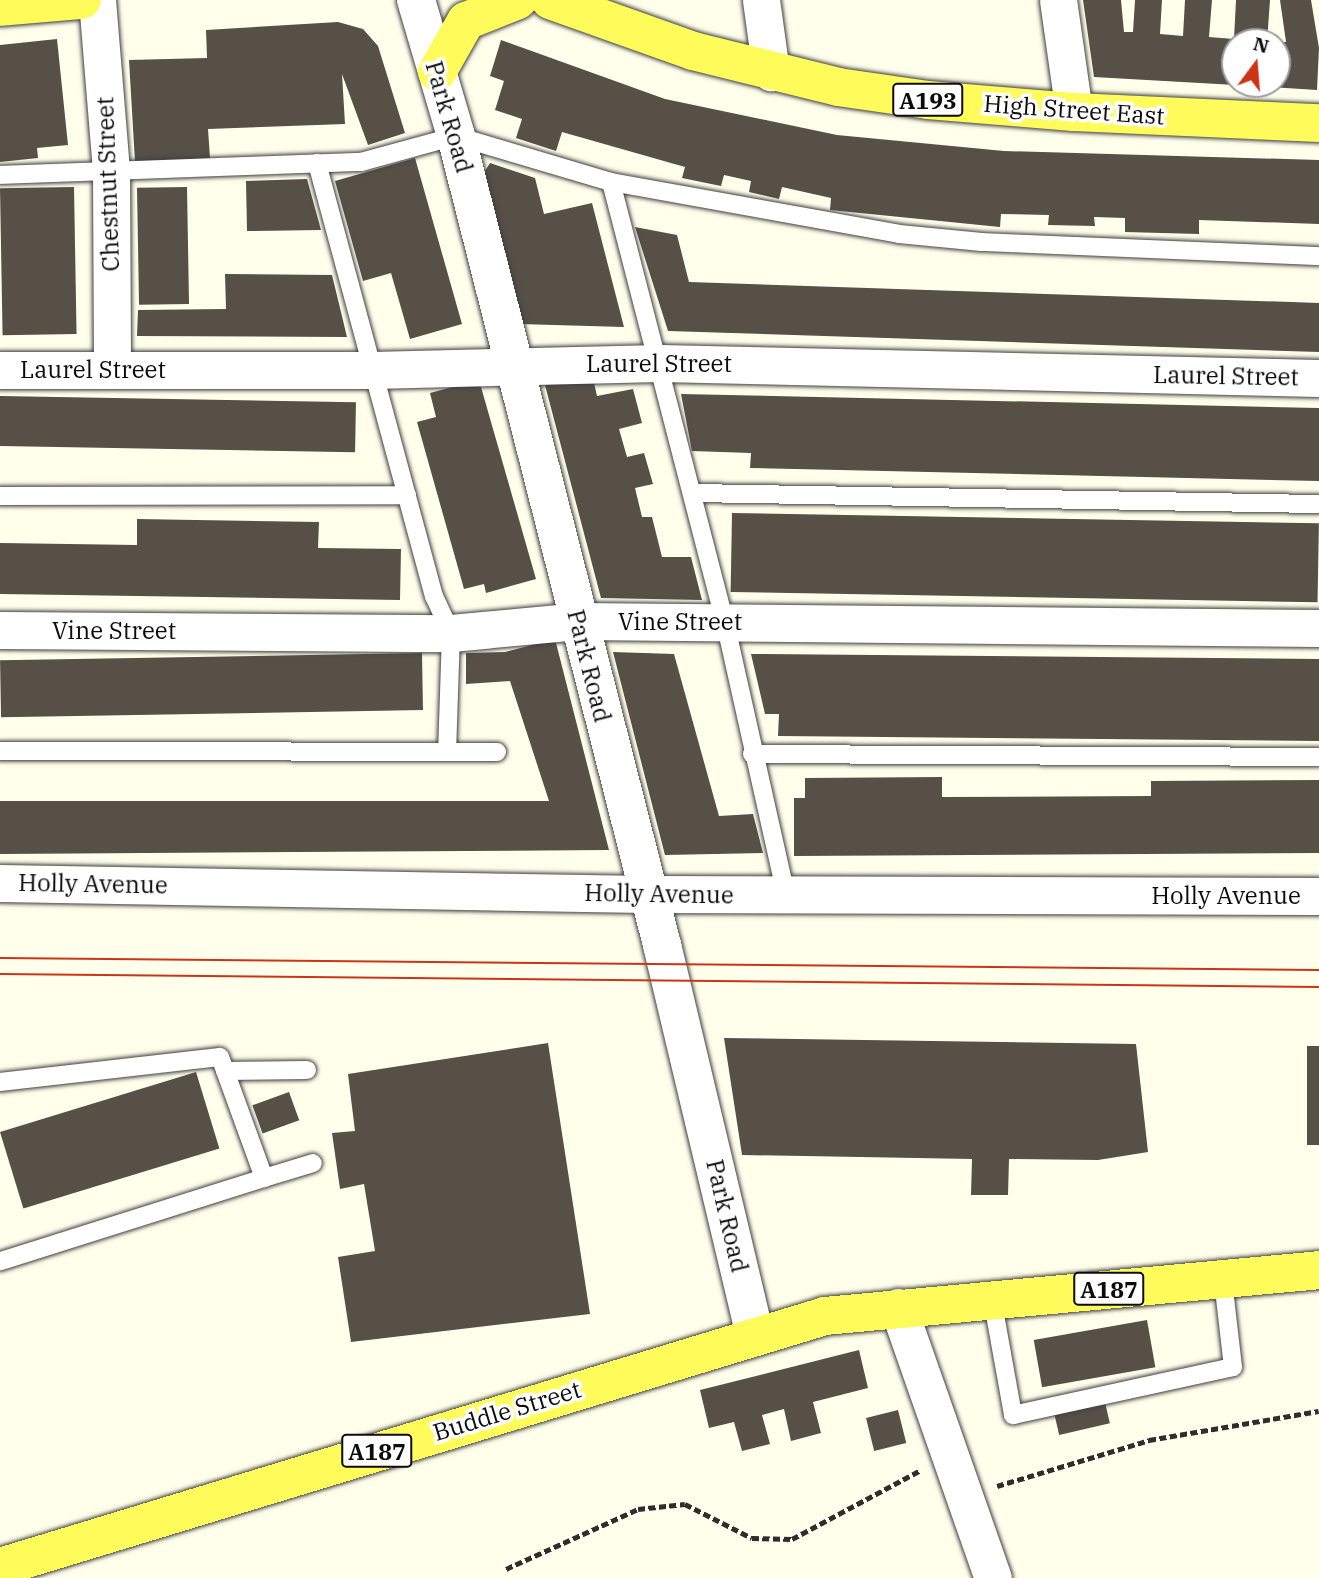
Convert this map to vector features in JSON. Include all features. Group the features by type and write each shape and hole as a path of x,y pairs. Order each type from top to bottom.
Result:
{"main road":[{"path":"0,7 82,0"},
{"path":"437,72 466,21 518,0"},
{"name":"High Street East","path":"550,0 694,51 771,72 928,100 1073,112 1319,123"},
{"name":"A187","path":"898,1307 1223,1281 1319,1270"},
{"name":"Buddle Street","path":"0,1567 755,1335 825,1316 898,1307"}],"street":[{"name":"Chestnut Street","path":"97,0 111,171 112,369"},
{"name":"Park Road","path":"416,0 456,136 646,894 662,945 755,1335"},
{"path":"761,0 771,72"},
{"path":"1058,0 1073,112"},
{"name":"Laurel Street","path":"0,370 372,370 513,364 660,363 1319,378"},
{"name":"Vine Street","path":"0,630 451,633 577,621 1319,628"},
{"name":"Holly Avenue","path":"0,883 646,894 1319,896"},
{"path":"898,1307 968,1496 993,1578"}],"lane":[{"path":"0,175 361,162 456,136 611,181 899,234 982,242 1319,256"},
{"path":"317,163 434,596 451,633 447,752"},
{"path":"611,181 725,622 752,754 786,895"},
{"path":"693,493 1319,504"},
{"path":"0,496 407,495"},
{"path":"0,751 497,752"},
{"path":"752,754 1319,757"},
{"path":"0,1082 220,1057 264,1178"},
{"path":"225,1071 307,1070"},
{"path":"0,1261 313,1163"},
{"path":"992,1298 1013,1415 1233,1367 1223,1281"}],"path":[{"path":"968,1496 1149,1440 1319,1411"},
{"path":"506,1569 638,1508 685,1504 752,1538 792,1539 951,1454"}],"building":[{"path":"1083,0 1121,0 1124,32 1133,32 1135,0 1162,0 1160,34 1183,36 1185,0 1212,0 1209,37 1221,38 1221,84 1094,77"},
{"path":"1236,0 1270,0 1268,28 1235,28"},
{"path":"1280,0 1311,0 1319,48 1317,90 1291,88 1291,28 1284,28"},
{"path":"338,22 363,29 378,46 405,133 368,145 342,74 345,124 208,129 210,158 135,162 129,60 207,58 206,30"},
{"path":"57,39 68,145 37,148 38,158 0,162 0,45"},
{"path":"501,40 665,99 837,135 1004,151 1319,160 1319,224 1199,220 1199,234 1125,232 1125,218 1094,217 1095,226 1048,225 1049,215 1001,214 1000,227 830,210 831,198 782,187 779,199 749,192 751,181 724,175 721,186 682,178 685,167 562,132 556,151 516,138 522,119 495,110 504,81 490,76"},
{"path":"415,158 462,324 410,339 391,273 363,281 335,181"},
{"path":"490,163 535,178 544,214 592,203 624,327 519,324 483,174"},
{"path":"307,179 321,230 247,231 246,181"},
{"path":"74,187 77,334 3,335 0,188"},
{"path":"187,187 189,304 139,305 137,188"},
{"path":"635,227 677,235 689,282 1319,303 1319,352 668,331"},
{"path":"225,274 332,275 347,337 137,336 138,310 226,309"},
{"path":"592,374 597,396 633,389 642,423 619,429 627,457 644,453 653,484 635,488 642,517 652,517 662,557 691,557 702,600 601,598 545,385"},
{"path":"479,380 536,579 486,593 484,584 464,589 417,422 436,417 430,393"},
{"path":"681,394 1319,408 1319,481 750,468 751,453 692,451"},
{"path":"0,396 356,402 355,452 0,446"},
{"path":"732,513 1319,523 1318,602 731,592"},
{"path":"137,519 319,522 318,548 401,549 400,600 0,594 0,543 137,545"},
{"path":"555,639 609,850 0,854 0,801 549,801 510,681 466,684 466,653 505,652"},
{"path":"613,652 674,654 719,816 753,814 763,853 665,855"},
{"path":"422,653 423,710 1,717 0,660"},
{"path":"751,654 1319,659 1319,741 778,736 779,714 765,714"},
{"path":"942,777 942,797 1151,796 1151,781 1319,780 1319,853 794,856 794,798 805,798 805,778"},
{"path":"724,1038 1136,1044 1148,1152 1098,1160 1009,1159 1008,1195 971,1195 972,1159 742,1155"},
{"path":"548,1043 590,1314 351,1342 338,1257 375,1251 364,1184 340,1189 332,1133 355,1131 348,1074"},
{"path":"1307,1046 1319,1046 1319,1145 1307,1145"},
{"path":"196,1072 219,1149 23,1208 0,1132"},
{"path":"289,1092 299,1120 263,1134 252,1105"},
{"path":"1147,1320 1155,1367 1042,1387 1034,1340"},
{"path":"859,1350 868,1388 813,1402 821,1433 791,1441 784,1409 762,1415 770,1444 742,1451 734,1422 709,1428 700,1390"},
{"path":"1104,1398 1110,1423 1059,1435 1053,1410"},
{"path":"898,1410 906,1443 874,1451 866,1418"}],"tram line":[{"path":"0,958 1319,970"},
{"path":"0,974 1319,987"}]}
